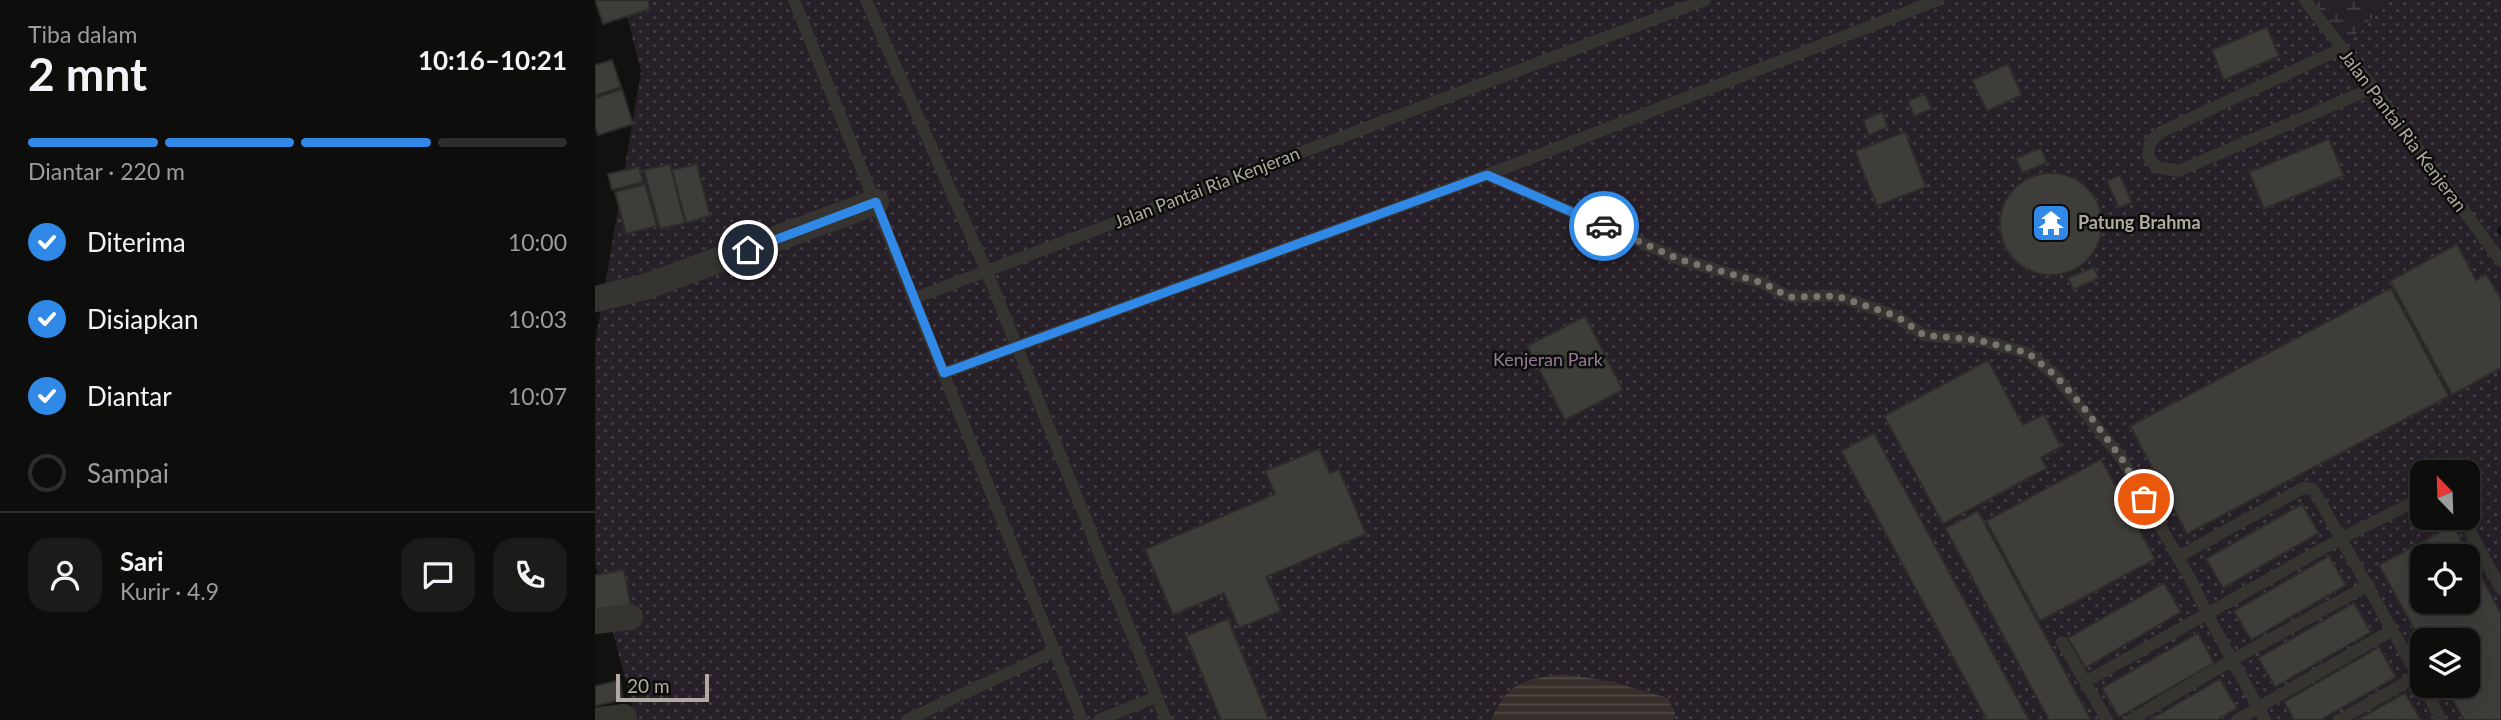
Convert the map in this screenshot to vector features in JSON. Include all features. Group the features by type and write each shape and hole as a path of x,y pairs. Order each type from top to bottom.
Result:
{"street":[{"path":"595,299 645,288 876,202"},
{"path":"595,621 630,617"}],"lane":[{"path":"795,0 1082,720"},
{"path":"866,0 987,272 1166,720"},
{"name":"Jalan Pantai Ria Kenjeran","path":"915,298 1705,0"},
{"path":"944,373 1487,175 1938,0"},
{"name":"Jalan Pantai Ria Kenjeran","path":"2305,0 2501,261"},
{"path":"2341,49 2161,132 2150,142 2148,156 2156,167 2178,171 2373,88"},
{"path":"1487,175 1681,260 1763,283 1789,297 1837,296 1896,316 1924,335 1978,340 2028,353 2056,376 2122,459 2265,720"},
{"path":"2178,558 2303,488 2313,489 2410,662"},
{"path":"2085,682 2342,538 2410,504"},
{"path":"2469,530 2501,589"},
{"path":"2131,720 2232,660 2369,585"},
{"path":"2237,720 2392,630"},
{"path":"2062,642 2107,720"},
{"path":"907,720 1055,651"},
{"path":"2339,720 2410,687"},
{"path":"1099,720 1156,697"},
{"path":"2429,698 2441,720"}],"green space":[{"name":"Kenjeran Park","path":"623,0 2305,0 2341,49 2390,0 2501,0 2501,225 2496,230 2501,236 2501,720 636,720 595,564 595,344 641,72"},
{"path":"2305,0 2390,0 2341,49"}],"shaded area":[{"path":"1563,674 1609,681 1668,698 1675,713 1673,720 1491,720 1511,690 1527,681"}],"building":[{"path":"595,0 648,0 650,9 603,24"},
{"path":"2267,27 2279,56 2224,80 2212,50"},
{"path":"612,60 621,87 595,96 595,65"},
{"path":"2008,64 2022,95 1987,111 1972,80"},
{"path":"622,89 633,124 598,135 595,127 595,98"},
{"path":"1925,94 1932,109 1914,116 1908,101"},
{"path":"1882,112 1888,127 1869,135 1863,120"},
{"path":"1905,132 1926,187 1877,206 1855,151"},
{"path":"2329,139 2344,176 2264,209 2249,172"},
{"path":"2041,148 2047,163 2022,173 2016,158"},
{"path":"670,164 685,223 660,229 644,170"},
{"path":"697,164 710,216 686,223 672,170"},
{"path":"639,167 643,182 612,190 608,174"},
{"name":"Patung Brahma","path":"2051,173 2070,177 2087,188 2098,205 2102,224 2098,243 2087,260 2070,271 2051,275 2032,271 2015,260 2004,243 2000,224 2004,205 2015,188 2032,177"},
{"path":"2120,175 2132,202 2119,208 2107,181"},
{"path":"645,184 657,226 626,234 615,192"},
{"path":"2457,244 2476,280 2486,274 2501,299 2501,368 2452,395 2390,281"},
{"path":"2094,267 2099,278 2073,290 2068,278"},
{"path":"2391,288 2449,396 2187,534 2130,426"},
{"path":"1585,316 1623,390 1565,420 1527,346"},
{"path":"1988,360 2023,425 2044,414 2061,447 2041,458 2047,468 1943,524 1884,416"},
{"path":"1874,433 2029,720 1987,720 1841,451"},
{"path":"1319,449 1330,473 1339,469 1366,534 1266,577 1281,611 1239,628 1224,593 1173,615 1145,549 1275,494 1265,471"},
{"path":"2101,459 2155,559 2040,621 1986,521"},
{"path":"2302,504 2319,533 2223,588 2206,559"},
{"path":"1978,511 2091,720 2049,720 1945,528"},
{"path":"2444,530 2456,530 2463,544 2418,544"},
{"path":"2410,548 2410,614 2480,614 2480,574 2501,613 2501,720 2464,720 2452,698 2480,698 2480,628 2413,628 2379,565"},
{"path":"2329,556 2346,585 2251,640 2234,611"},
{"path":"624,570 631,607 595,614 595,575"},
{"path":"2164,583 2181,612 2085,668 2068,638"},
{"path":"2354,603 2371,632 2275,687 2258,658"},
{"path":"1228,619 1269,720 1221,720 1186,636"},
{"path":"2198,633 2214,663 2119,717 2102,688"},
{"path":"2379,647 2396,677 2320,720 2294,720 2284,702"},
{"path":"2220,679 2237,708 2217,720 2149,720"},
{"path":"620,680 623,700 595,706 595,686"},
{"path":"2405,693 2421,720 2357,720"}],"way so far":[{"path":"1604,226 1681,260 1763,283 1789,297 1837,296 1896,316 1924,335 1978,340 2028,353 2056,376 2084,408 2122,459 2144,499"}],"place":[{"name":"Patung Brahma","path":"2051,223"}],"route":[{"path":"748,250 876,202 944,373 1487,175 1604,226"}]}
